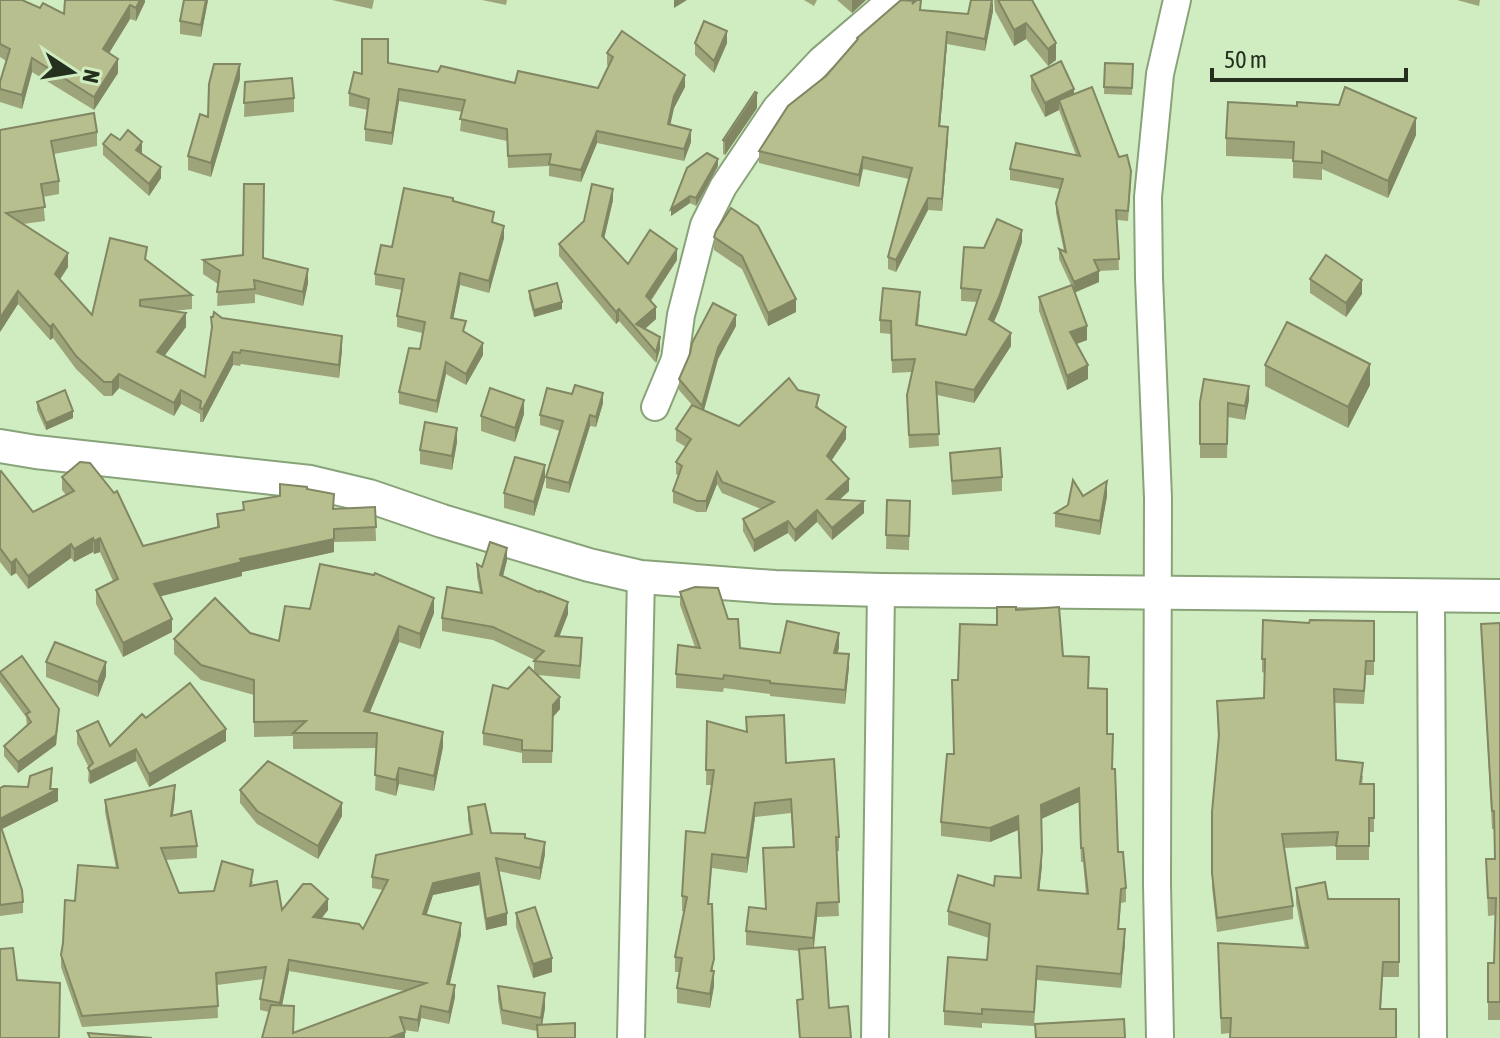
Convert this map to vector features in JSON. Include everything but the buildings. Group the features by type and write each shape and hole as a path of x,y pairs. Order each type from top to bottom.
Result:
{"street":[{"path":"655,407 675,359 681,315 704,225 723,187 776,108 821,60 891,0"},
{"path":"1160,1038 1157,884 1158,498 1148,197 1160,74 1177,0"},
{"path":"0,446 310,482 369,496 576,561 641,577 775,587 881,590 1500,596"},
{"path":"631,1038 641,577"},
{"path":"875,1038 881,590"},
{"path":"1431,595 1433,1038"}]}
